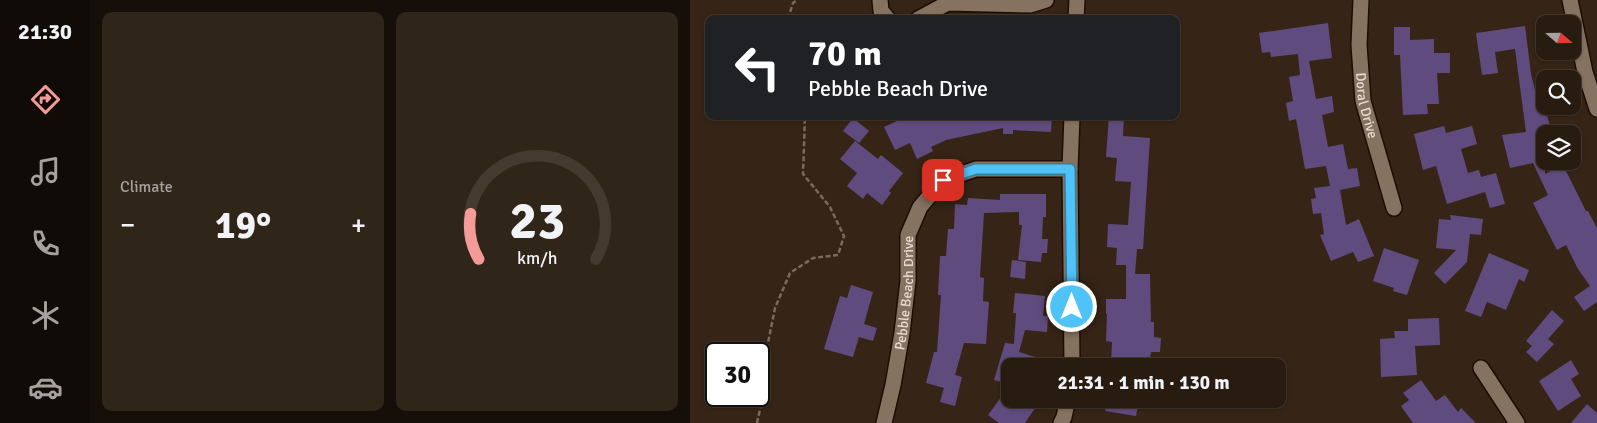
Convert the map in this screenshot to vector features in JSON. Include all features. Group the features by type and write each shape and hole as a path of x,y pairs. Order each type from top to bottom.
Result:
{"street":[{"path":"880,0 881,11 884,15"},
{"path":"926,15 948,3 1030,5 1046,0"},
{"path":"1076,15 1077,0"},
{"name":"Doral Drive","path":"1361,0 1359,45 1362,101 1394,208"},
{"path":"1570,0 1585,72 1597,109"},
{"path":"1072,120 1070,169 1072,358"},
{"name":"Pebble Beach Drive","path":"884,423 902,333 908,281 908,235 920,207 943,180 976,169 1070,169"},
{"path":"1481,368 1517,423"},
{"path":"1061,423 1066,408"}],"path":[{"path":"789,15 793,3 797,0"},
{"path":"757,423 766,382 767,348 775,308 790,273 813,258 838,254 844,236 830,207 803,174 805,120"}],"building":[{"path":"1328,23 1332,58 1309,61 1316,99 1332,96 1334,112 1322,115 1328,147 1343,144 1348,169 1357,168 1360,186 1340,190 1346,225 1359,219 1374,256 1358,262 1353,252 1331,261 1320,235 1324,234 1321,213 1313,214 1311,199 1316,198 1314,188 1330,186 1326,166 1305,169 1296,119 1289,121 1286,103 1293,101 1289,77 1300,75 1298,54 1271,57 1270,52 1262,53 1259,33"},
{"path":"1525,26 1531,74 1536,90 1536,115 1547,115 1550,125 1536,125 1536,169 1533,163 1510,168 1502,135 1526,132 1515,49 1495,52 1498,73 1482,75 1476,33"},
{"path":"1394,27 1410,27 1410,40 1434,39 1434,53 1450,53 1450,73 1437,73 1439,104 1427,104 1428,114 1403,115 1400,55 1394,55"},
{"path":"851,120 855,120 869,131 859,143 843,131"},
{"path":"899,120 1052,120 1051,132 1013,130 1013,134 1003,134 1003,128 946,140 931,147 933,151 917,159 910,143 895,150 884,127"},
{"path":"1109,120 1124,120 1123,136 1150,138 1143,249 1137,249 1135,274 1150,274 1151,322 1154,322 1154,337 1161,338 1160,352 1151,352 1150,358 1111,358 1112,342 1106,341 1106,299 1126,299 1126,265 1116,265 1117,248 1107,247 1108,224 1128,225 1131,182 1115,181 1117,158 1106,157"},
{"path":"1444,126 1446,133 1472,126 1477,144 1461,149 1468,173 1479,170 1481,177 1496,173 1505,204 1490,208 1485,192 1447,204 1436,166 1423,170 1414,134"},
{"path":"855,141 878,159 881,155 903,173 889,191 891,193 882,205 867,193 863,199 847,186 857,173 840,159"},
{"path":"1536,170 1545,170 1545,174 1553,170 1566,170 1586,211 1588,211 1597,228 1597,302 1584,311 1574,297 1590,286 1578,269 1566,245 1557,250 1533,203 1548,195"},
{"path":"1000,194 1046,194 1046,217 1043,217 1042,239 1048,239 1047,253 1042,253 1041,262 1018,260 1022,225 1019,225 1019,212 984,213 980,277 984,278 983,301 989,302 986,344 964,343 955,375 962,377 955,406 940,402 944,388 926,383 934,352 937,352 941,295 938,295 940,256 946,256 948,229 954,229 955,204 967,205 968,198 1000,200"},
{"path":"1450,215 1483,219 1481,235 1470,234 1467,262 1445,284 1434,273 1456,250 1436,248 1439,219 1451,220"},
{"path":"1384,248 1419,260 1407,295 1393,291 1394,288 1373,281"},
{"path":"1489,253 1529,270 1524,282 1519,279 1506,310 1487,302 1481,317 1465,311"},
{"path":"1012,260 1026,262 1025,279 1010,277"},
{"path":"851,285 873,292 864,324 877,328 873,341 859,337 853,357 824,349 840,296 847,298"},
{"path":"1015,293 1045,296 1043,316 1048,316 1047,332 1025,330 1019,352 1038,358 1001,358 1001,382 994,380 1005,343 1014,344 1016,313 1013,313"},
{"path":"1552,310 1564,321 1548,339 1554,344 1537,362 1526,352 1532,346 1526,341"},
{"path":"1439,318 1440,345 1415,346 1417,375 1381,377 1380,339 1395,338 1394,331 1408,331 1408,319"},
{"path":"1571,360 1579,374 1571,379 1581,396 1558,411 1539,381"},
{"path":"1421,380 1436,401 1445,395 1458,412 1461,408 1476,423 1413,423 1401,406 1409,400 1403,393"},
{"path":"1001,397 1001,408 1035,408 1025,423 999,423 988,415"},
{"path":"1587,404 1597,413 1597,423 1571,423"},
{"path":"1106,408 1137,408 1136,416 1105,411"}],"route":[{"path":"943,180 976,169 1070,169 1072,307"}]}
